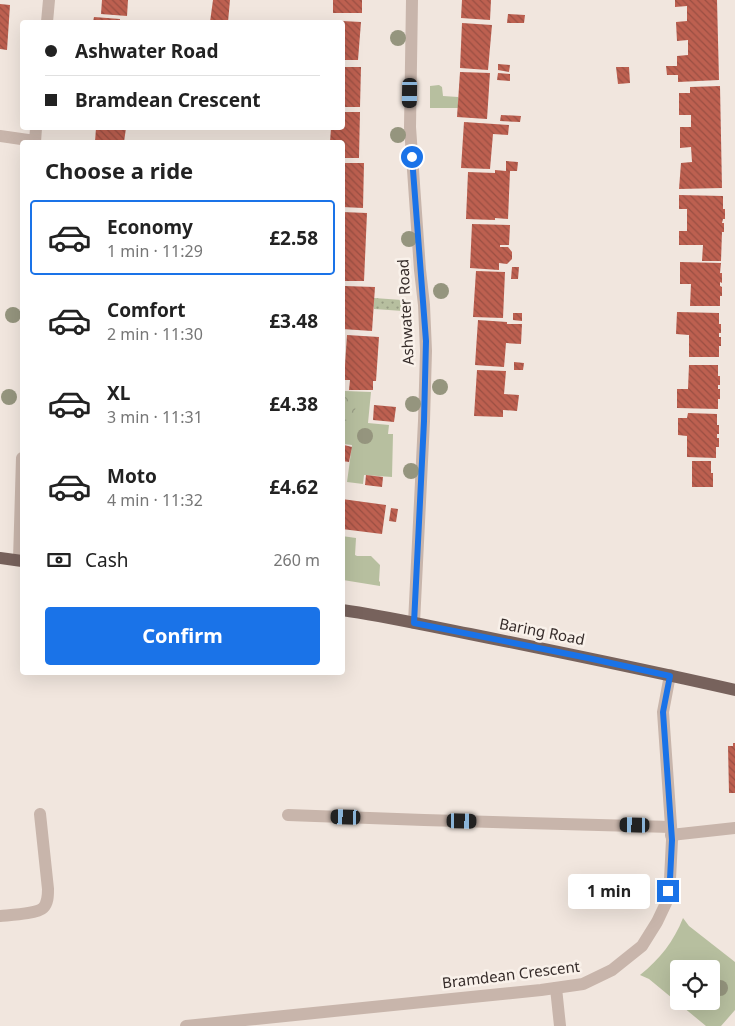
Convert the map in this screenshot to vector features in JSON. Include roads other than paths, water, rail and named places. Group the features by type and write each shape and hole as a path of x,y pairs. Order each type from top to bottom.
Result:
{"main road":[{"path":"0,558 20,560"},
{"name":"Baring Road","path":"345,611 588,658 735,690"}],"street":[{"path":"47,20 49,0"},
{"name":"Ashwater Road","path":"412,0 410,127 426,341 414,623"},
{"path":"0,136 24,140"},
{"name":"Bramdean Crescent","path":"186,1026 556,988 583,984 612,970 642,946 666,903 670,879 671,831 663,712 670,676"},
{"path":"0,916 36,912 42,909 48,900 40,814"},
{"path":"288,815 671,831 735,828"},
{"path":"556,988 560,1026"}]}
